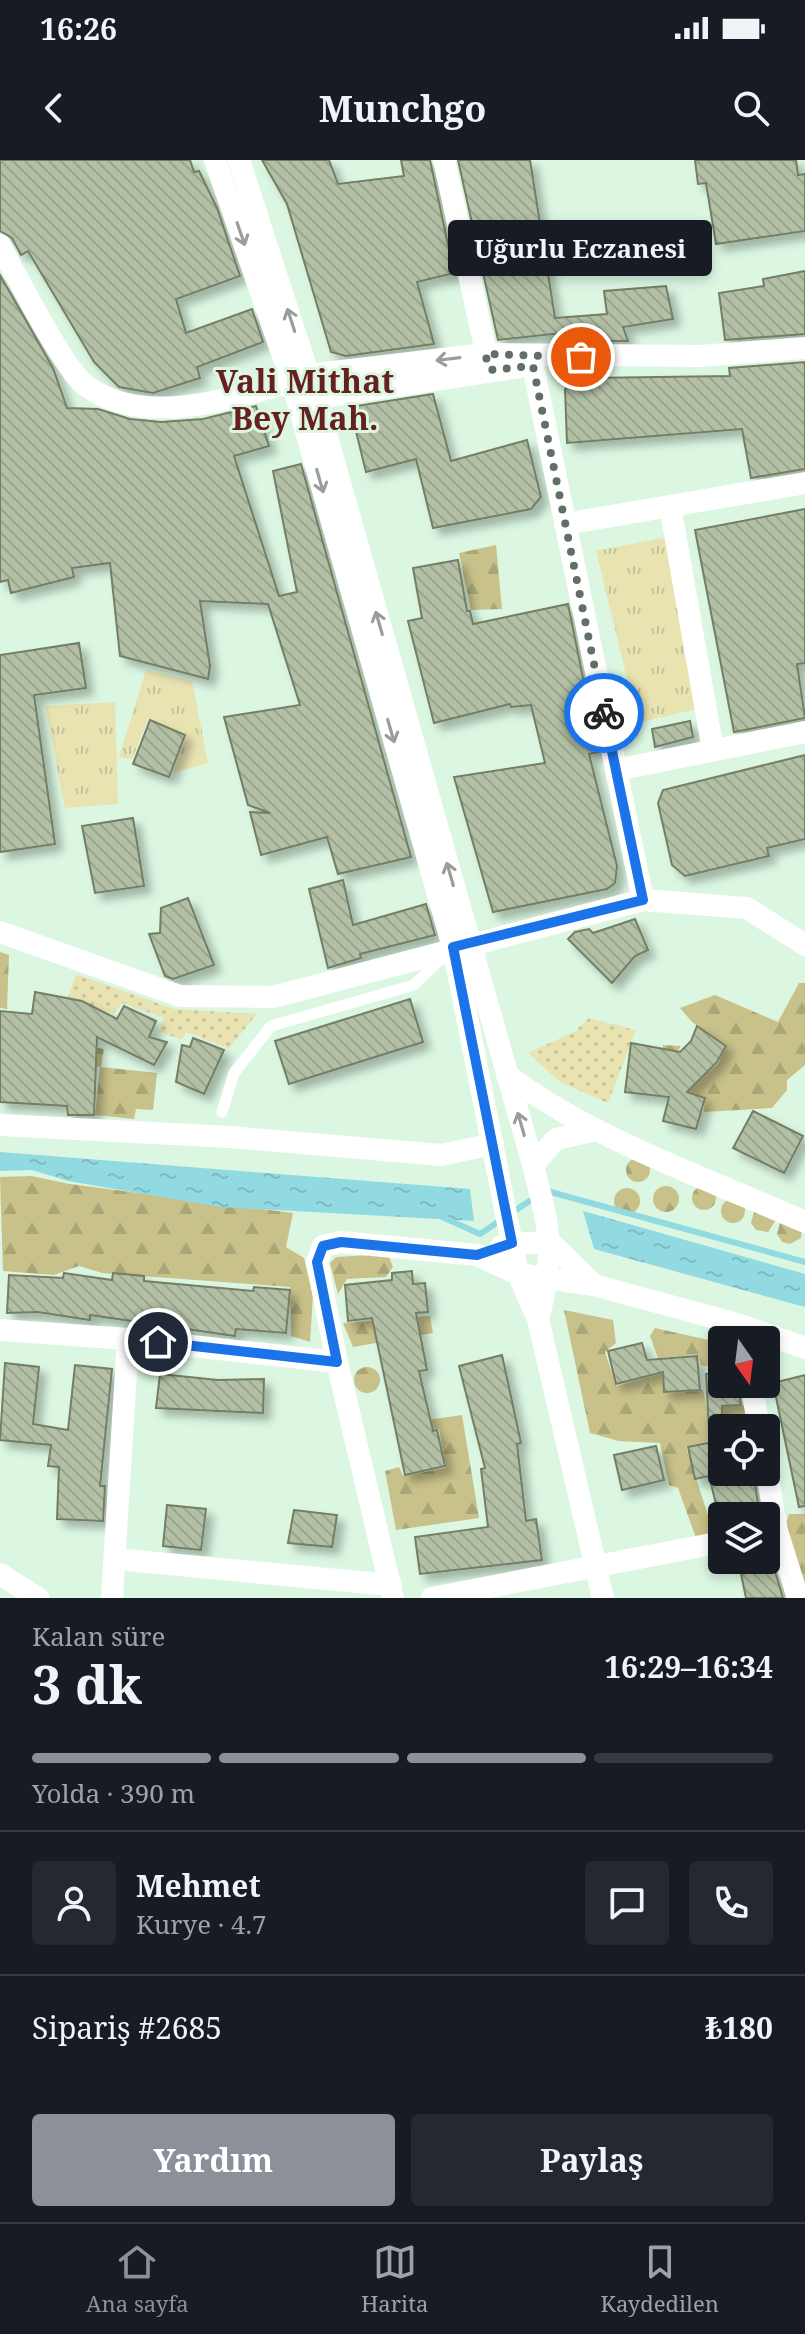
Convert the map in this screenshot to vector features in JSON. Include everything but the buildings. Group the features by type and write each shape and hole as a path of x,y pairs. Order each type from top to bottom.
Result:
{"street":[{"path":"215,160 300,379 316,398 461,945 493,1144 518,1274 538,1319 603,1598"},
{"path":"239,160 461,945 507,1075 542,1199 551,1243 549,1277 538,1319"},
{"path":"444,160 488,362"},
{"path":"0,245 68,365 84,384 135,406 177,407 300,379 488,362 700,356 805,348"},
{"path":"316,398 488,362 533,366 673,366 805,357"},
{"path":"533,366 643,900"},
{"path":"565,524 805,483"},
{"path":"670,506 713,750"},
{"path":"616,770 805,732"},
{"path":"0,932 180,996 233,999 273,997 461,945 643,900 747,908 805,945"},
{"path":"507,1075 547,1105 592,1131 805,1222"},
{"path":"0,1125 230,1137 441,1155 493,1144"},
{"path":"533,1165 556,1139 592,1131"},
{"path":"115,1559 392,1592 337,1362 317,1262 323,1246 341,1242 477,1255 518,1274 594,1285 723,1326"},
{"path":"477,1255 512,1243 551,1243 594,1285"},
{"path":"0,1330 128,1339 337,1362"},
{"path":"112,1598 128,1339"},
{"path":"780,1342 805,1348"},
{"path":"432,1598 708,1545"},
{"path":"780,1552 798,1598"},
{"path":"0,1574 38,1598"}],"lane":[{"path":"222,1112 234,1073 271,1026 414,985 461,945"}],"green space":[{"path":"666,537 700,708 638,723 596,551"},
{"path":"496,545 502,609 471,610 459,553"},
{"path":"146,670 192,681 208,763 173,773 186,735 149,718 132,759 119,757"},
{"path":"115,702 118,804 65,808 45,706"},
{"path":"0,952 9,955 7,1009 0,1008"},
{"path":"76,974 174,1009 257,1014 229,1048 186,1032 182,1040 159,1031 164,1018 123,1003 113,1014 68,998"},
{"path":"799,983 805,983 805,1065 787,1080 787,1090 772,1108 704,1112 705,1097 663,1085 663,1045 681,1046 673,1059 699,1080 718,1064 726,1046 692,1022 680,1008 715,995 778,1022"},
{"path":"589,1018 636,1030 608,1103 560,1082 528,1053 574,1032"},
{"path":"69,1042 104,1049 101,1067 157,1073 153,1110 136,1109 134,1119 95,1115 100,1067 66,1060"},
{"path":"638,1158 646,1162 650,1170 646,1178 638,1182 630,1178 626,1170 630,1162"},
{"path":"31,1176 70,1184 293,1213 286,1247 304,1258 313,1296 310,1342 291,1336 290,1287 102,1273 79,1266 54,1275 3,1271 0,1177"},
{"path":"666,1186 675,1190 679,1199 675,1208 666,1212 657,1208 653,1199 657,1190"},
{"path":"704,1186 712,1190 716,1198 712,1206 704,1210 696,1206 692,1198 696,1190"},
{"path":"627,1188 636,1192 640,1201 636,1210 627,1214 618,1210 614,1201 618,1192"},
{"path":"733,1199 741,1203 745,1211 741,1219 733,1223 725,1219 721,1211 725,1203"},
{"path":"754,1212 776,1220 768,1232 756,1230 751,1223"},
{"path":"780,1223 802,1230 801,1238 790,1244 782,1242 777,1234"},
{"path":"388,1254 393,1267 386,1277 347,1279 338,1294 330,1263 336,1257"},
{"path":"564,1310 613,1320 616,1343 605,1352 616,1386 662,1373 664,1393 703,1390 707,1408 748,1405 750,1414 708,1414 708,1442 686,1447 708,1515 708,1533 696,1538 678,1488 669,1485 660,1443 619,1441 590,1433"},
{"path":"430,1316 433,1333 353,1347 343,1323"},
{"path":"655,1328 708,1340 708,1366 701,1365 697,1355 658,1358 650,1336"},
{"path":"367,1367 376,1371 380,1380 376,1389 367,1393 358,1389 354,1380 358,1371"},
{"path":"462,1415 479,1518 396,1530 385,1471 399,1467 403,1476 446,1468 439,1429 430,1428 427,1420"},
{"path":"789,1514 805,1514 805,1598 785,1527"}],"water":[{"path":"0,1152 470,1189 474,1221 220,1207 68,1181 32,1170 0,1171"},
{"path":"583,1211 805,1274 805,1307 594,1249"}],"waterway":[{"path":"547,1191 805,1262"},
{"path":"510,1214 537,1196"},
{"path":"440,1216 480,1234 501,1220"}],"way so far":[{"path":"581,357 485,354 490,370 533,366 604,713"}],"place":[{"name":"Uğurlu Eczanesi","path":"581,357"}],"district":[{"name":"Vali Mithat Bey Mah.","path":"305,400"}],"route":[{"path":"158,1342 337,1362 317,1262 323,1246 341,1242 477,1255 512,1243 453,947 643,900 604,713"}]}
